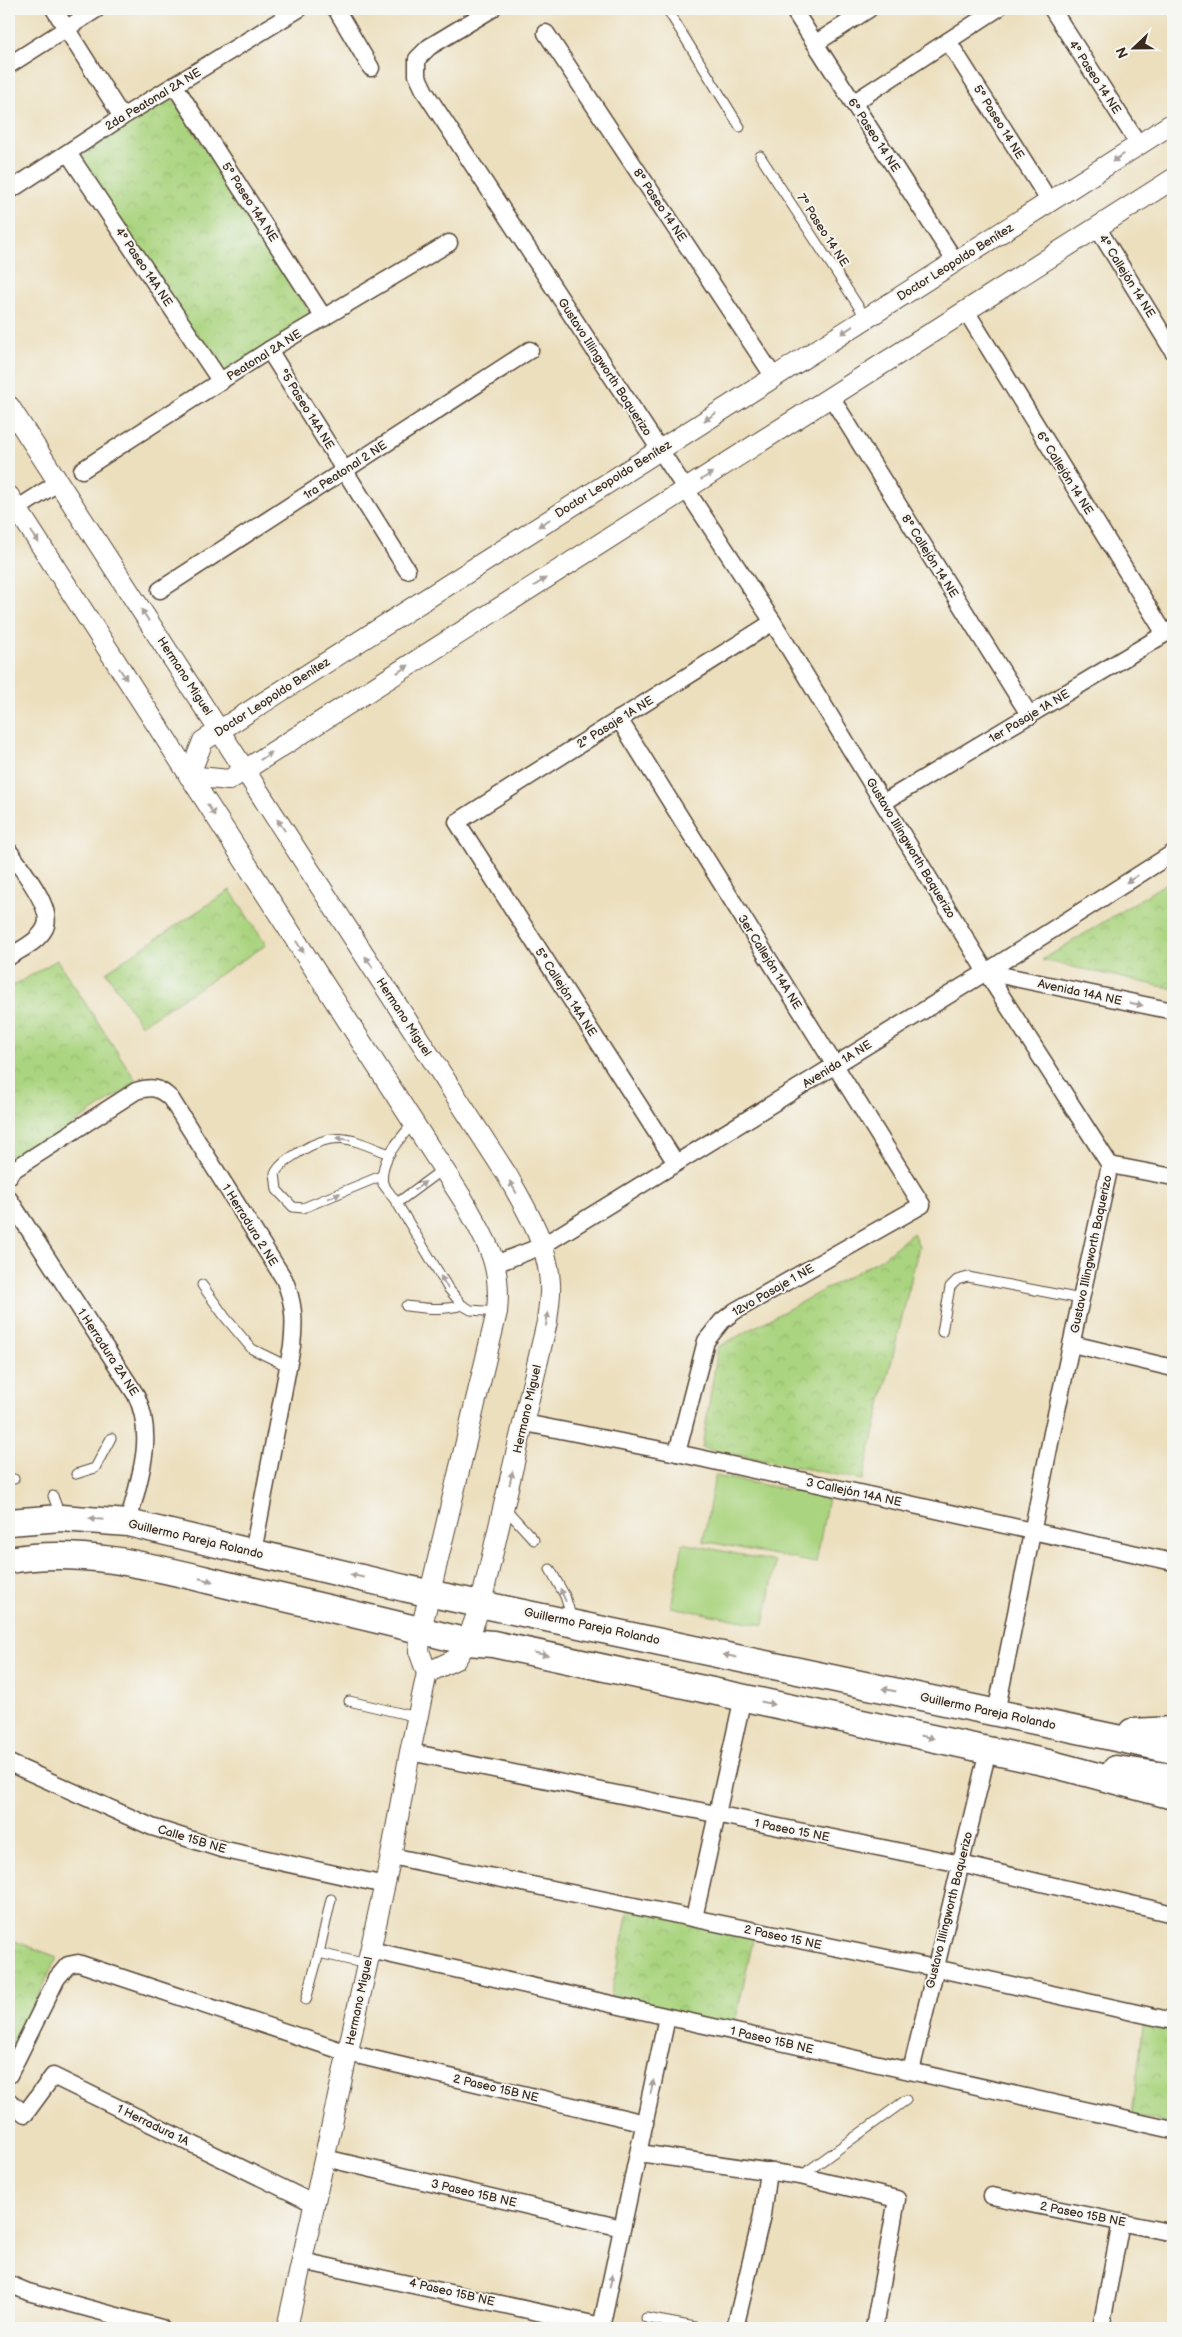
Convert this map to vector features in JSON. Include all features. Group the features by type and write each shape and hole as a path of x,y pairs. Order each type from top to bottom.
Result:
{"main road":[{"name":"Guillermo Pareja Rolando","path":"9,1522 57,1507 480,1603 1173,1750"},
{"path":"9,1560 28,1557 62,1556 121,1560 467,1642 493,1644 1048,1763 1173,1796"},
{"path":"1056,1726 1134,1732 1173,1730"},
{"path":"1048,1763 1153,1772 1173,1777"}],"street":[{"path":"54,9 122,117"},
{"path":"9,65 97,9"},
{"name":"2da Peatonal 2A NE","path":"9,191 122,117 299,9"},
{"path":"336,9 371,68"},
{"name":"Gustavo Illingworth Baquerizo","path":"492,9 429,47 417,59 417,75 426,92 773,622 986,972 1110,1165 1032,1531 996,1713"},
{"name":"6° Paseo 14 NE","path":"793,9 955,261"},
{"path":"816,43 869,9"},
{"path":"854,103 998,9"},
{"name":"4° Paseo 14 NE","path":"1052,9 1139,144"},
{"name":"8° Paseo 14 NE","path":"546,33 774,377"},
{"name":"5° Paseo 14 NE","path":"948,41 1050,202"},
{"name":"5° Paseo 14A NE","path":"175,86 324,318"},
{"name":"Doctor Leopoldo Benítez","path":"190,776 203,741 219,730 1173,122"},
{"name":"4° Paseo 14A NE","path":"68,152 221,382"},
{"path":"190,776 230,780 1173,179"},
{"name":"4° Callejón 14 NE","path":"1097,227 1173,351"},
{"name":"Peatonal 2A NE","path":"82,470 269,350 449,242"},
{"name":"6° Callejón 14 NE","path":"966,311 1169,632"},
{"name":"°5 Paseo 14A NE","path":"269,350 407,570"},
{"name":"1ra Peatonal 2 NE","path":"160,590 530,350"},
{"name":"8° Callejón 14 NE","path":"831,397 1030,716"},
{"name":"Hermano Miguel","path":"9,406 507,1175 536,1230 542,1246 550,1283 547,1322 480,1603 467,1642 456,1659 427,1674 385,1885 287,2328"},
{"path":"60,482 11,506 190,776 443,1169 480,1230 495,1264 500,1285 497,1312 421,1630 419,1650 427,1674"},
{"name":"2° Pasaje 1A NE","path":"456,822 773,622"},
{"name":"1er Pasaje 1A NE","path":"884,802 1169,632"},
{"name":"3er Callejón 14A NE","path":"619,719 922,1205"},
{"name":"5° Callejón 14A NE","path":"456,822 676,1163"},
{"path":"9,851 40,898 47,914 46,928 36,939 9,957"},
{"name":"Avenida 1A NE","path":"495,1264 542,1246 986,972 1173,853"},
{"name":"Avenida 14A NE","path":"986,972 1173,1011"},
{"name":"1 Herradura 2 NE","path":"9,1176 10,1172 136,1091 150,1086 162,1089 171,1099 284,1279 293,1300 295,1321 289,1366 253,1552"},
{"path":"1110,1165 1173,1177"},
{"name":"1 Herradura 2A NE","path":"9,1199 136,1395 143,1410 147,1442 128,1523"},
{"name":"12vo Pasaje 1 NE","path":"677,1454 706,1341 722,1321 735,1311 922,1205"},
{"path":"1072,1344 1173,1368"},
{"name":"3 Callejón 14A NE","path":"535,1425 1173,1562"},
{"path":"694,1918 743,1698"},
{"name":"Gustavo Illingworth Baquerizo","path":"910,2076 988,1750"},
{"name":"1 Paseo 15 NE","path":"410,1752 961,1864 1173,1914"},
{"name":"Calle 15B NE","path":"9,1763 152,1827 221,1849 385,1885"},
{"name":"2 Paseo 15 NE","path":"391,1856 935,1968 1173,2021"},
{"name":"1 Paseo 15B NE","path":"369,1957 667,2017 910,2076 1173,2130"},
{"path":"9,2075 57,1978 68,1965 78,1963 348,2053"},
{"path":"602,2327 667,2017"},
{"name":"2 Paseo 15B NE","path":"348,2053 645,2123"},
{"name":"1 Herradura 1A","path":"9,2101 25,2114 53,2076 315,2204"},
{"path":"640,2153 800,2176 897,2198 874,2328"},
{"name":"3 Paseo 15B NE","path":"325,2158 622,2228"},
{"path":"735,2328 762,2215 768,2171"},
{"name":"2 Paseo 15B NE","path":"992,2196 1173,2232"},
{"path":"1101,2328 1121,2222"},
{"name":"4 Paseo 15B NE","path":"302,2261 602,2327"},
{"path":"9,2284 28,2292 161,2328"}],"lane":[{"path":"668,9 740,127"},
{"name":"7° Paseo 14 NE","path":"760,156 866,318"},
{"path":"413,1123 388,1154 381,1176 383,1184 397,1203 448,1288 462,1305 471,1310 497,1312"},
{"path":"381,1176 303,1208 293,1207 278,1190 275,1173 282,1163 316,1142 336,1137 355,1141 388,1154"},
{"path":"397,1203 443,1169"},
{"path":"942,1332 950,1287 962,1278 968,1277 1081,1299"},
{"path":"202,1285 225,1317 252,1349 289,1366"},
{"path":"406,1306 436,1309 462,1305"},
{"path":"76,1474 95,1468 112,1438"},
{"path":"504,1508 534,1540"},
{"path":"550,1569 565,1596 573,1622"},
{"path":"349,1701 418,1717"},
{"path":"306,2000 331,1899"},
{"path":"319,1953 369,1957"},
{"path":"800,2176 906,2100"},
{"path":"646,2318 701,2328"}],"green space":[{"path":"172,98 311,314 218,381 73,160"},
{"path":"1173,879 1173,989 1042,960"},
{"path":"230,890 266,945 141,1025 106,972"},
{"path":"57,960 137,1082 9,1167 9,988"},
{"path":"913,1233 919,1246 863,1480 702,1448 718,1347 881,1259"},
{"path":"715,1476 828,1497 816,1563 703,1541"},
{"path":"683,1543 776,1562 764,1625 671,1607"},
{"path":"629,1907 754,1935 734,2028 610,2000"},
{"path":"9,1939 57,1957 9,2058"},
{"path":"1144,2020 1173,2027 1173,2124 1132,2115"}]}
